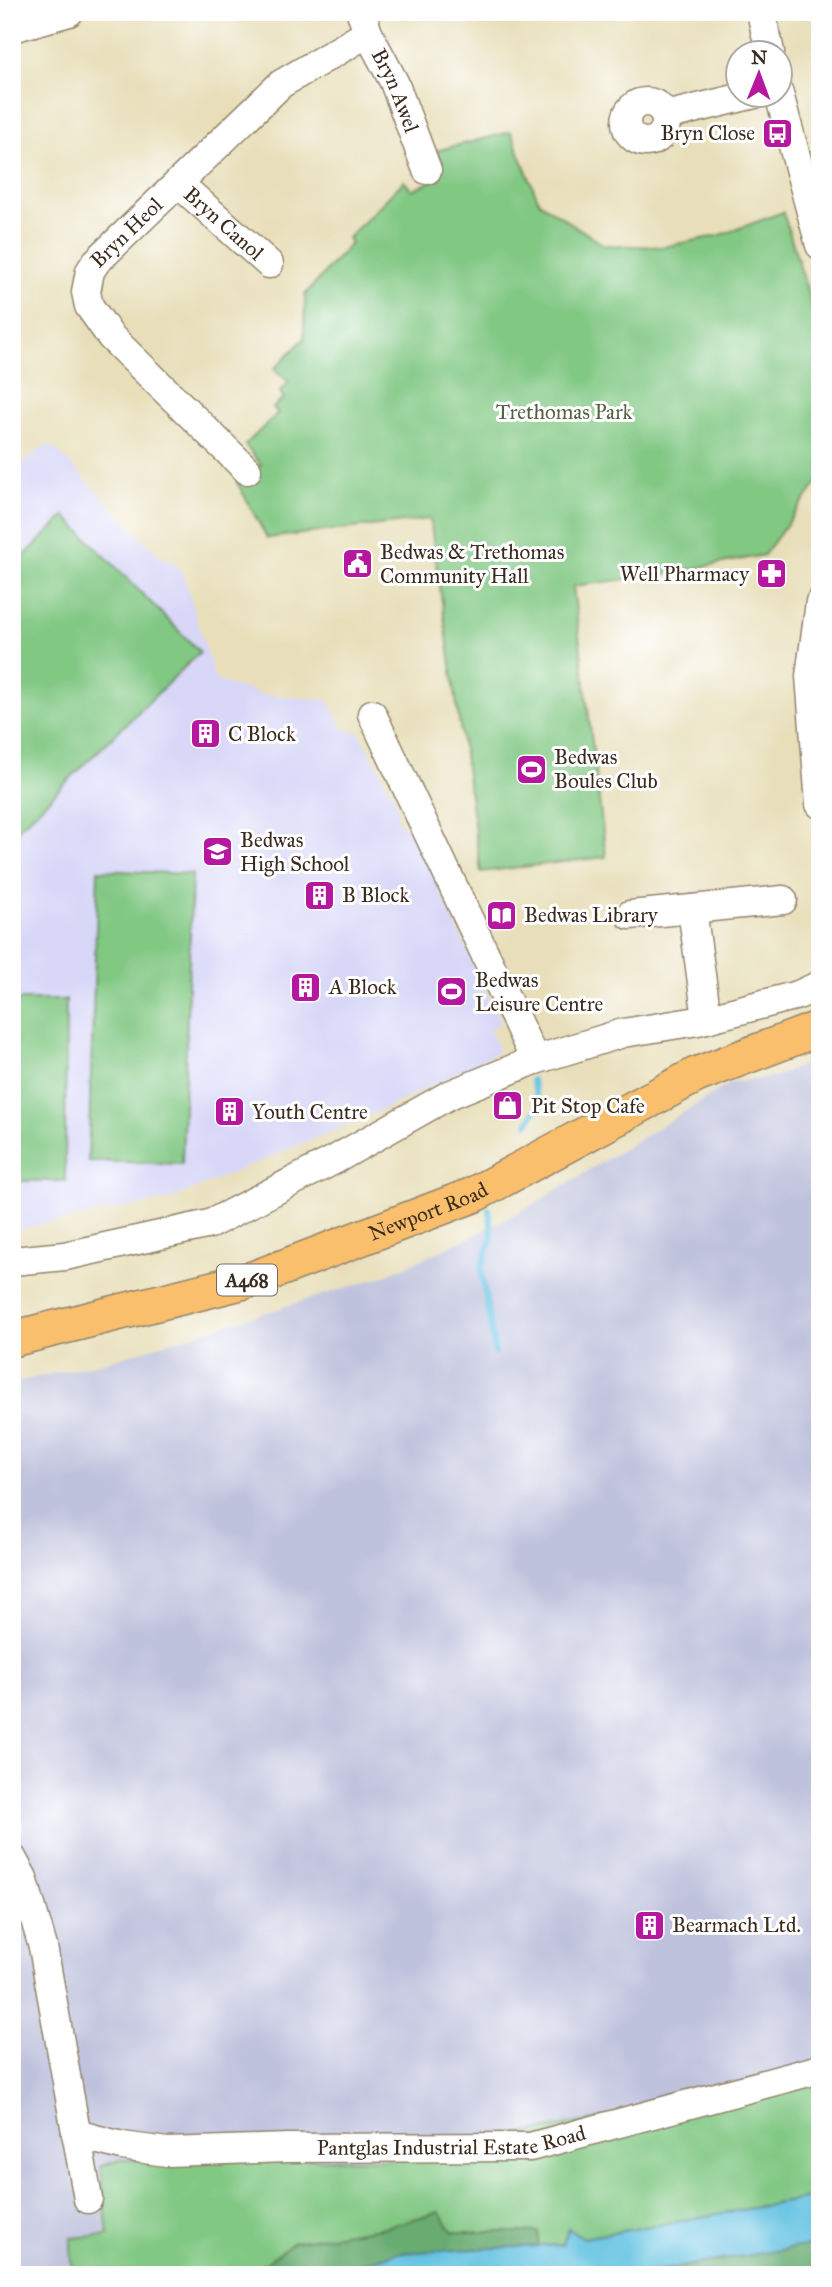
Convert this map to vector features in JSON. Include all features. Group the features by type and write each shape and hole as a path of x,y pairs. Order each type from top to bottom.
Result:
{"main road":[{"name":"Newport Road","path":"12,1339 253,1279 473,1195 696,1076 820,1028"}],"street":[{"path":"12,28 69,12"},
{"path":"761,12 767,38"},
{"name":"Bryn Awel","path":"365,23 394,82 427,170"},
{"name":"Bryn Heol","path":"247,470 111,337 89,306 87,281 96,262 281,84 365,23"},
{"path":"665,116 724,102"},
{"path":"783,108 820,245"},
{"name":"Bryn Canol","path":"178,183 269,264"},
{"path":"819,794 810,663 820,602"},
{"path":"372,714 535,1060"},
{"path":"630,915 783,900"},
{"path":"692,909 707,1019"},
{"path":"12,1261 65,1256 210,1224 337,1159 449,1095 535,1060 623,1033 707,1019 798,995 820,985"},
{"path":"12,1858 23,1878 43,1947 88,2199"},
{"name":"Pantglas Industrial Estate Road","path":"76,2134 122,2146 167,2152 288,2148 530,2147 820,2068"}],"shaded area":[{"name":"Bedwas High School","path":"47,444 58,451 160,557 176,565 184,576 215,680 264,695 328,700 344,730 359,732 396,801 398,822 413,833 501,1023 489,1029 499,1051 389,1107 171,1199 12,1230 12,472"},
{"path":"820,1057 820,2076 519,2153 101,2166 108,2235 72,2270 12,2275 12,1383 112,1360 381,1277 473,1236 527,1208 731,1083 777,1076"}],"green space":[{"name":"Trethomas Park","path":"511,132 539,202 604,245 663,247 721,235 783,212 820,332 820,479 764,555 659,575 573,586 606,857 481,872 430,519 267,538 237,482 247,470 261,465 245,445 278,413 273,408 284,398 280,392 289,382 274,369 304,339 305,295 351,243 348,238 404,181 412,190 441,177 435,151"},
{"path":"65,516 200,652 12,835 12,568"},
{"path":"98,870 192,874 182,1164 88,1161"},
{"path":"12,1000 66,1000 65,1181 12,1181"},
{"path":"820,2076 820,2196 583,2238 569,2229 562,2245 397,2253 323,2275 13,2275 72,2270 71,2238 108,2235 101,2166 120,2160 394,2159"},
{"path":"439,2212 453,2232 539,2232 538,2246 397,2253 323,2275 250,2275 293,2242 385,2227"},
{"path":"820,2243 820,2275 633,2275"}],"water":[{"path":"820,2196 820,2243 633,2275 323,2275 397,2253 562,2245 569,2229 584,2238"}],"waterway":[{"path":"528,1123 539,1104 532,1080"},
{"path":"489,1209 492,1238 481,1269 495,1353"}],"place":[{"name":"Bryn Close","path":"778,133"},
{"name":"Bedwas & Trethomas Community Hall","path":"357,564"},
{"name":"Well Pharmacy","path":"772,574"},
{"name":"C Block","path":"205,734"},
{"name":"Bedwas Boules Club","path":"531,769"},
{"name":"Bedwas High School","path":"217,852"},
{"name":"B Block","path":"319,895"},
{"name":"Bedwas Library","path":"501,915"},
{"name":"A Block","path":"306,987"},
{"name":"Bedwas Leisure Centre","path":"452,992"},
{"name":"Pit Stop Cafe","path":"508,1106"},
{"name":"Youth Centre","path":"229,1112"},
{"name":"Bearmach Ltd.","path":"649,1925"}]}
